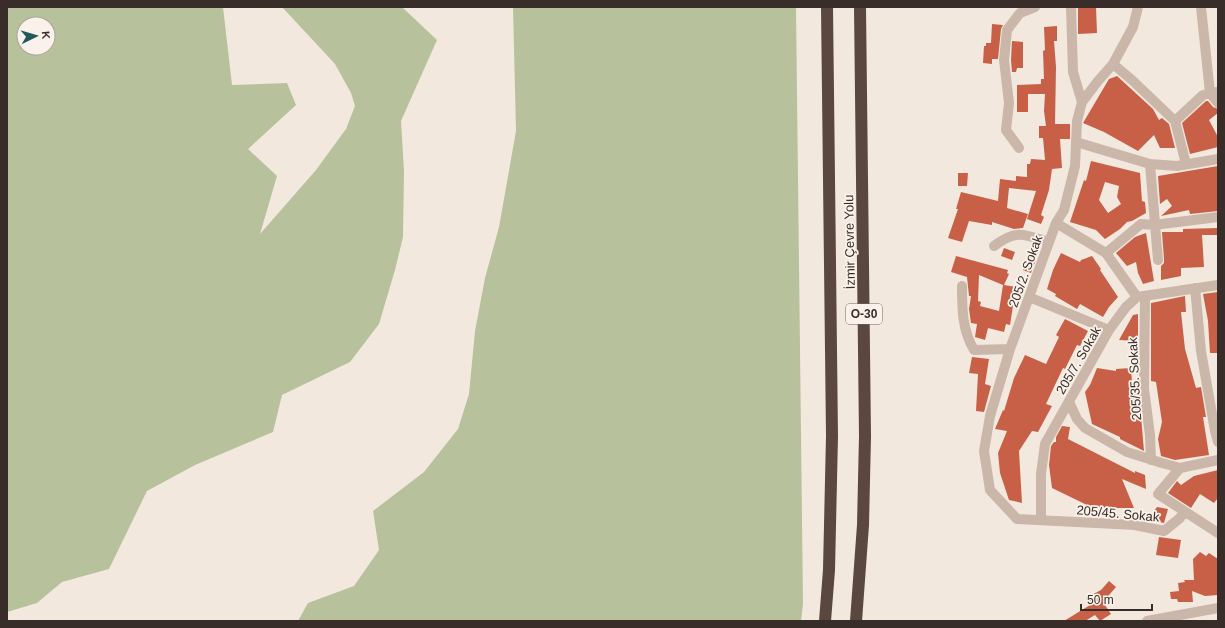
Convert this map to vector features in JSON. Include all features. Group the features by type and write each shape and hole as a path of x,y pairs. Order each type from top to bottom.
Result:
{"highway":[{"name":"İzmir Çevre Yolu","path":"825,621 829,570 832,436 827,7"},
{"name":"İzmir Çevre Yolu","path":"856,621 863,525 865,436 860,7"},
{"path":"862,621 863,525"}],"street":[{"path":"1019,148 1006,130 1009,103 1004,60 1007,30 1020,13 1035,7"},
{"path":"1071,7 1073,72 1082,102"},
{"path":"1082,102 1098,81 1114,64 1133,27 1138,7"},
{"path":"1201,7 1214,92 1218,103"},
{"path":"1114,64 1175,121 1186,164"},
{"path":"1175,121 1203,95 1214,92"},
{"name":"205/2. Sokak","path":"1041,520 1017,519 990,490 984,451 990,416 1010,349 1056,223 1064,210 1075,166 1077,121 1082,102"},
{"path":"1076,142 1150,164 1177,166 1218,159"},
{"path":"1150,164 1158,260"},
{"path":"1106,253 1141,224 1154,225 1218,217"},
{"path":"1056,223 1106,253 1141,297 1218,285"},
{"path":"994,246 1004,238 1024,234 1049,242"},
{"path":"962,286 962,319 970,344 974,350 1010,349"},
{"path":"1195,288 1201,351 1218,442"},
{"path":"1029,297 1109,330"},
{"name":"205/7. Sokak","path":"1041,520 1041,474 1045,444 1109,330 1126,307 1141,297"},
{"name":"205/35. Sokak","path":"1141,297 1144,389 1150,435 1151,460"},
{"path":"1208,391 1218,389"},
{"path":"1069,402 1077,419 1085,428 1127,452 1180,468 1218,460"},
{"path":"1180,468 1158,494 1218,533"},
{"name":"205/45. Sokak","path":"1041,520 1135,525 1164,531 1180,518 1184,511"},
{"path":"1147,621 1218,608"}],"green space":[{"path":"7,7 223,7 232,85 287,83 296,105 248,149 277,176 260,234 316,170 346,129 355,106 351,93 335,64 282,7 402,7 437,40 401,121 404,171 403,237 379,324 350,362 282,395 273,432 195,465 147,491 109,569 62,582 37,603 7,612"},
{"path":"513,7 796,7 803,604 801,621 298,621 308,603 354,586 379,550 373,511 424,472 458,429 469,394 475,331 485,278 499,227 516,131"}],"building":[{"path":"1078,7 1096,7 1097,33 1078,34"},
{"path":"992,24 1003,25 1001,29 998,59 992,59 992,64 983,63 984,46 986,46 986,43 991,43"},
{"path":"1057,26 1057,41 1054,41 1056,67 1055,124 1070,124 1070,139 1060,139 1062,168 1052,169 1049,190 1041,215 1044,217 1041,224 1027,219 1036,191 1009,188 1007,208 1028,214 1023,228 1014,229 992,222 992,225 969,221 962,242 948,238 958,209 956,209 961,192 998,201 1000,179 1016,181 1016,176 1027,177 1027,164 1030,164 1031,159 1045,160 1043,138 1039,138 1039,126 1046,126 1044,111 1045,94 1028,94 1028,112 1017,112 1017,85 1041,84 1041,79 1044,79 1044,27"},
{"path":"1012,41 1023,42 1023,68 1017,68 1016,72 1012,72"},
{"path":"1117,76 1153,109 1159,120 1162,118 1169,124 1175,148 1160,148 1154,135 1138,151 1104,132 1083,123 1109,79"},
{"path":"1206,101 1218,109 1218,113 1209,120 1218,137 1218,147 1190,154 1182,123"},
{"path":"1091,161 1140,173 1142,201 1145,202 1146,213 1132,221 1127,222 1120,229 1105,239 1096,230 1070,222 1084,180 1086,181","holes":["1105,182 1119,186 1117,197 1121,204 1108,213 1099,200"]},
{"path":"1218,166 1218,211 1190,214 1189,210 1161,216 1172,206 1167,199 1160,204 1158,176"},
{"path":"958,173 968,173 967,186 958,186"},
{"path":"1218,228 1218,235 1202,235 1204,267 1181,268 1181,276 1161,280 1161,266 1164,263 1162,232 1183,232 1183,229"},
{"path":"1146,233 1154,281 1143,284 1138,273 1136,262 1127,266 1116,253 1135,237"},
{"path":"1004,248 1015,252 1012,260 1001,256"},
{"path":"1061,253 1080,262 1081,260 1092,256 1101,269 1100,270 1118,297 1103,317 1080,304 1077,309 1055,296 1056,294 1047,289 1053,270"},
{"path":"956,256 1008,270 1007,273 1009,274 1004,285 1016,287 1010,325 1006,324 1004,332 988,328 985,340 975,337 977,324 971,323 969,309 971,296 969,296 967,277 951,272","holes":["979,275 1003,285 999,311 980,306 981,302 978,301"]},
{"path":"1028,256 1036,259 1031,273 1023,270"},
{"path":"1218,292 1218,353 1210,353 1208,321 1203,294"},
{"path":"1185,296 1186,312 1181,312 1185,349 1196,388 1201,387 1206,417 1203,417 1209,455 1175,460 1161,456 1158,439 1162,422 1156,382 1151,381 1151,303"},
{"path":"1138,314 1138,341 1119,340 1133,315"},
{"path":"1065,319 1088,331 1080,346 1077,345 1065,369 1063,368 1046,404 1052,406 1038,432 1032,431 1019,451 1022,503 1009,500 1000,473 998,453 1007,431 995,429 1003,410 1004,411 1014,378 1025,355 1046,364 1059,337 1056,335"},
{"path":"972,357 989,359 985,384 991,386 984,412 976,411 978,374 969,373"},
{"path":"1097,368 1116,371 1116,369 1131,368 1132,382 1138,382 1144,451 1120,439 1120,437 1092,424 1085,392 1090,385"},
{"path":"1062,426 1070,427 1068,439 1135,473 1135,471 1145,475 1146,489 1122,479 1134,508 1101,508 1087,505 1052,488 1049,465 1051,446 1054,442 1056,442 1056,437"},
{"path":"1218,470 1218,498 1214,503 1200,494 1191,508 1168,493 1177,481 1181,485 1194,476"},
{"path":"1157,507 1168,509 1164,523 1151,520 1152,514"},
{"path":"1159,537 1181,540 1178,558 1156,555"},
{"path":"1200,552 1206,556 1209,553 1218,559 1218,595 1205,596 1192,591 1193,602 1178,602 1177,599 1171,599 1170,592 1179,591 1178,583 1185,582 1184,580 1194,580 1193,559"},
{"path":"1109,581 1116,587 1103,602 1111,614 1100,621 1095,615 1085,621 1064,621 1090,605 1086,598 1101,590"}]}
